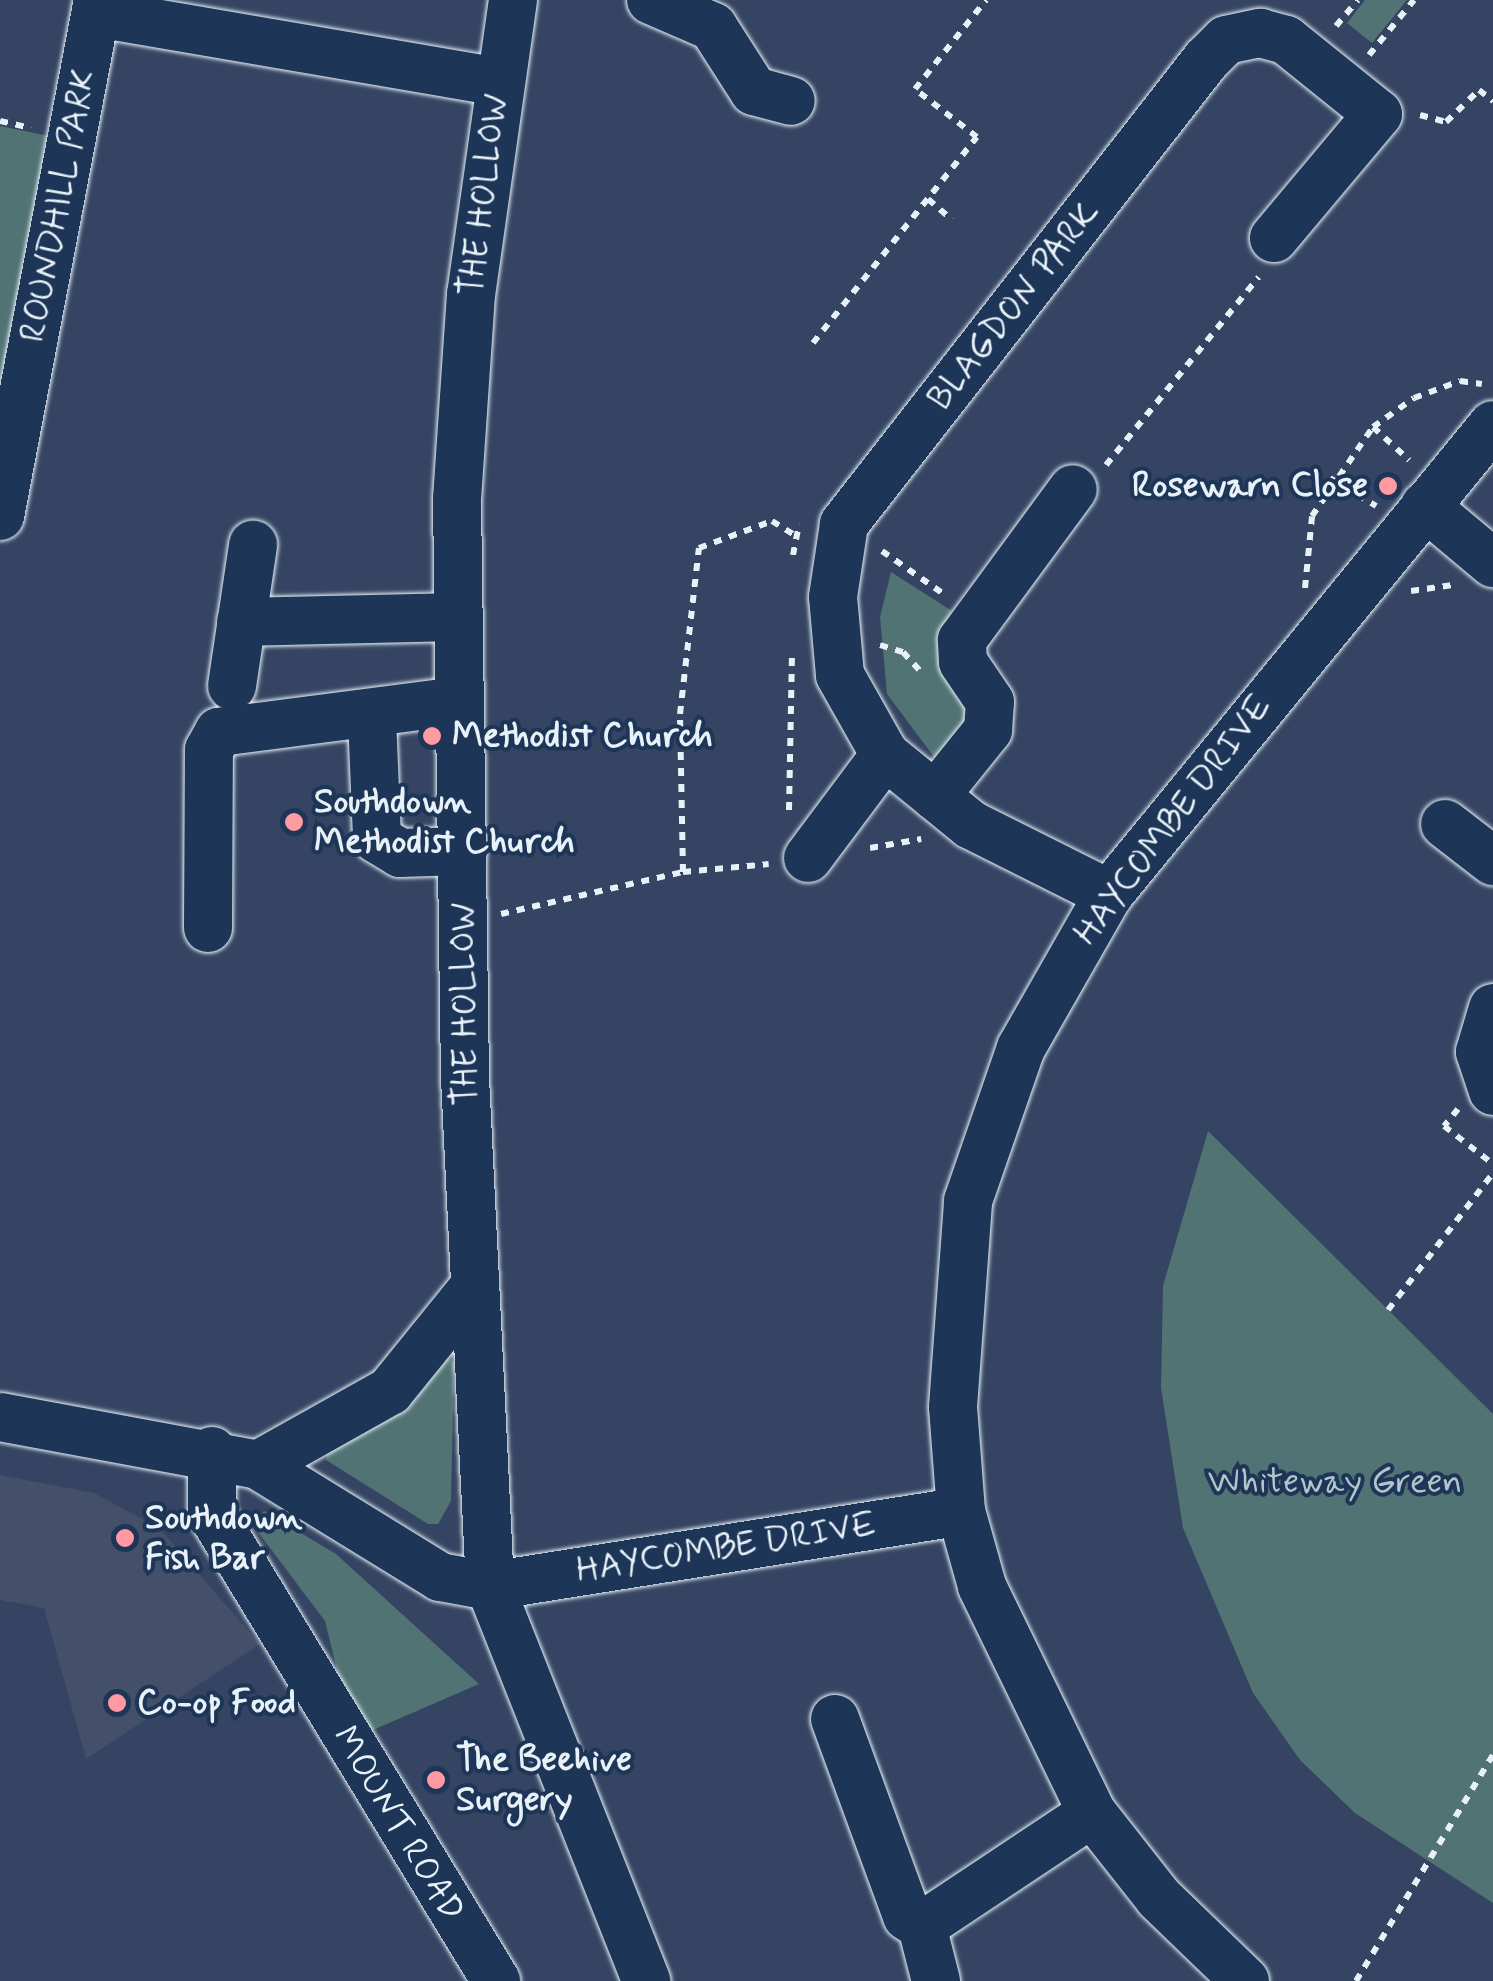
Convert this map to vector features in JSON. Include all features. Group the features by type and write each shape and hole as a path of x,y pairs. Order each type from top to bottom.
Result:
{"street":[{"name":"THE HOLLOW","path":"512,0 498,82 463,384 457,617 475,1286 490,1586 632,1977"},
{"path":"651,0 713,26 754,92 791,101"},
{"name":"ROUNDHILL PARK","path":"0,516 97,6 498,82"},
{"name":"BLAGDON PARK","path":"1108,894 953,810 884,755 840,675 834,596 844,524 1226,40 1286,40 1360,100"},
{"path":"1274,238 1360,100"},
{"name":"HAYCOMBE DRIVE","path":"1245,1981 1158,1898 1092,1813 1026,1693 961,1511 954,1406 968,1201 1020,1048 1108,894 1334,614 1406,493 1493,424"},
{"path":"953,810 988,730 990,702 963,662 974,616 1074,489"},
{"path":"1406,493 1484,572"},
{"path":"232,686 252,545"},
{"path":"240,622 457,617"},
{"path":"208,928 210,750 220,732 372,718 459,701"},
{"path":"372,718 377,838 400,853 463,851"},
{"path":"808,858 884,755"},
{"path":"1445,824 1493,861"},
{"path":"1493,1008 1480,1052 1493,1091"},
{"path":"258,1465 390,1391 475,1286"},
{"path":"0,1417 212,1451 258,1465 440,1577 490,1586"},
{"name":"MOUNT ROAD","path":"212,1451 212,1514 496,1981"},
{"name":"HAYCOMBE DRIVE","path":"490,1586 961,1511"},
{"path":"835,1719 907,1916 922,1926 936,1981"},
{"path":"922,1926 1092,1813"}],"path":[{"path":"813,343 977,137 915,89 986,0"},
{"path":"1360,100 1414,0"},
{"path":"928,199 952,220"},
{"path":"1074,489 1098,476 1272,261 1274,238"},
{"path":"1484,572 1334,614 1305,599 1306,556 1330,478 1374,427 1460,381 1493,388"},
{"path":"1330,478 1380,508 1406,493 1414,464 1374,427"},
{"path":"870,490 892,506 874,563"},
{"path":"683,872 680,714 699,548 772,521 794,535"},
{"path":"877,547 974,616"},
{"path":"864,642 903,652 932,680"},
{"path":"464,922 683,872 808,858 953,810"},
{"path":"1388,1310 1493,1174"},
{"path":"1356,1981 1493,1755"}],"shaded area":[{"path":"0,1475 94,1493 159,1528 260,1644 86,1759 44,1608 0,1600"}],"green space":[{"path":"1365,0 1407,0 1372,43 1347,23"},
{"path":"0,126 54,137 0,434"},
{"path":"891,572 952,611 943,644 979,714 940,765 887,694 880,617"},
{"name":"Whiteway Green","path":"1208,1131 1493,1414 1493,1903 1355,1813 1300,1760 1253,1693 1183,1528 1161,1388 1163,1286"},
{"path":"447,1357 454,1362 451,1501 438,1524 428,1524 326,1460 328,1449 405,1403"},
{"path":"264,1511 336,1554 479,1684 366,1733 341,1686 325,1621 252,1524"}],"place":[{"name":"Rosewarn Close","path":"1388,486"},
{"name":"Methodist Church","path":"432,736"},
{"name":"Southdown Methodist Church","path":"294,822"},
{"name":"Southdown Fish Bar","path":"125,1538"},
{"name":"Co-op Food","path":"117,1703"},
{"name":"The Beehive Surgery","path":"436,1780"}]}
